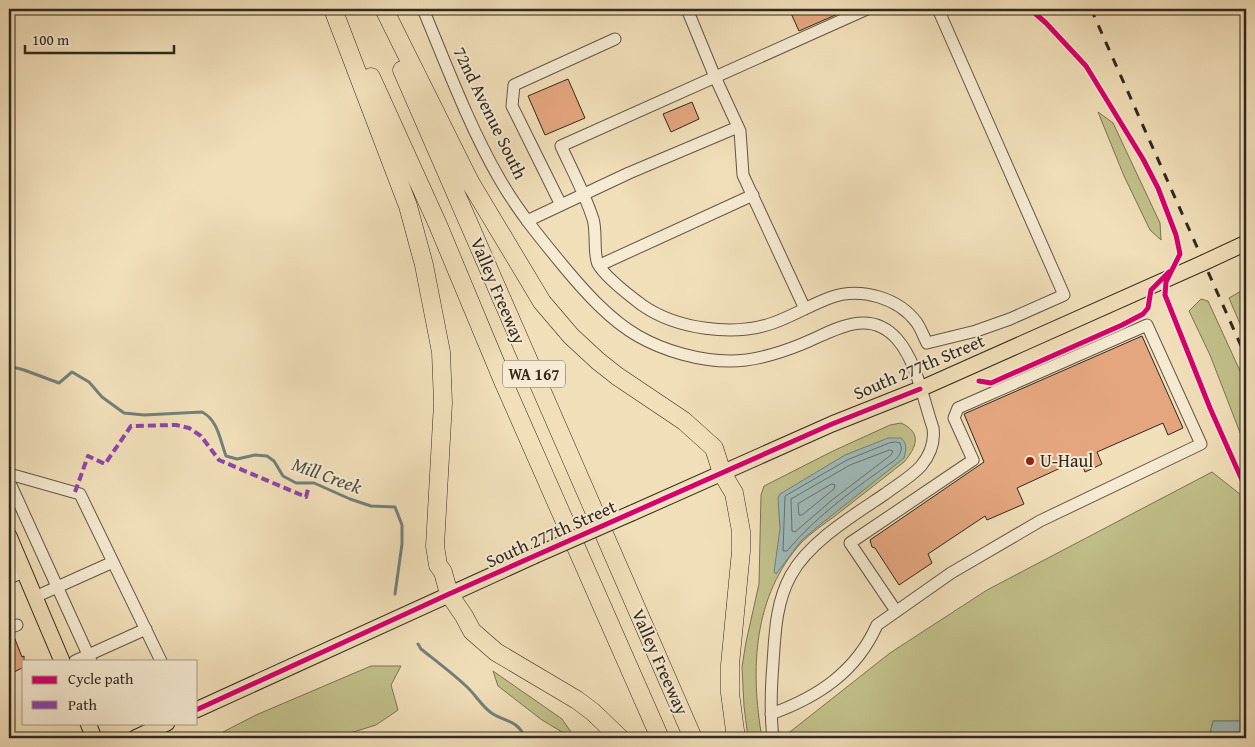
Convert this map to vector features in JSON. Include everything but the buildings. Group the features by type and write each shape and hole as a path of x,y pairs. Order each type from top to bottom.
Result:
{"highway":[{"path":"333,9 408,206 424,265 441,352 443,404 435,546 438,565 443,572 449,594 479,639 496,652 577,700 593,712 620,738"},
{"name":"Valley Freeway","path":"343,9 438,225 503,381 660,738"},
{"name":"Valley Freeway","path":"375,9 693,738"},
{"path":"384,9 470,182 542,302 571,336 598,361 684,421 714,448 722,474 734,492 741,531 730,665 730,693 736,738"}],"main road":[{"name":"South 277th Street","path":"198,709 534,556 832,424 920,389 1246,243"},
{"path":"9,536 62,660"},
{"path":"88,724 94,738"},
{"path":"135,738 165,724"}],"street":[{"name":"72nd Avenue South","path":"422,9 478,136 499,178 527,221 579,285 618,321 637,335 657,345 702,358 731,361 783,351 846,325 866,323 884,329 898,340 908,357 933,428 932,447 914,474 827,536 807,553 792,574 782,595 776,618 771,714 773,738"},
{"path":"867,9 561,146 594,220 598,263 627,294 651,312 685,325 718,330 750,328 772,324 832,296 855,293 878,296 899,307 916,323 927,343 976,332 1064,295 938,9"},
{"path":"691,10 715,78 740,131 743,175 805,310"},
{"path":"561,205 512,106 514,85 614,39"},
{"path":"527,221 738,127"},
{"path":"600,265 753,195"},
{"path":"771,714 820,691 853,664 872,636 877,625 951,573 1040,522 1201,444 1147,325 958,408 954,418 973,460 850,543 896,611"},
{"path":"146,629 89,658 9,479 12,476 80,494 146,629 161,660"},
{"path":"886,493 898,510"},
{"path":"35,597 113,562"},
{"path":"9,578 24,572"}],"shaded area":[{"path":"1098,112 1113,123 1160,223 1161,240 1150,230 1124,176"},
{"path":"1241,291 1246,305 1246,338 1229,298"},
{"path":"1201,299 1208,301 1246,384 1246,448 1210,355 1189,311"},
{"path":"901,423 908,427 915,436 914,446 908,457 802,542 786,563 773,585 759,634 756,660 758,712 762,738 748,738 742,667 759,584 761,495 764,486 833,451 890,425"},
{"path":"1212,472 1246,499 1246,721 1213,721 1209,738 1072,738 1066,733 1036,735 1026,738 787,738 786,735 890,653 987,590"},
{"path":"371,666 401,666 391,685 398,710 376,725 334,738 227,738 221,733 256,715"},
{"path":"493,671 562,719 575,738 542,720 498,686"}],"water":[{"path":"888,438 901,438 903,440 906,447 904,458 801,541 776,574 774,572 780,529 778,498 780,494 845,455"},
{"path":"1213,721 1246,721 1246,738 1209,738"},
{"path":"1066,733 1072,738 1026,738 1035,735"}],"waterway":[{"name":"Mill Creek","path":"9,366 59,383 72,372 89,382 102,397 124,413 144,415 202,412 215,425 226,456 237,459 255,455 267,456 274,461 283,476 296,483 314,483 371,506 395,507 402,525 402,544 395,594"},
{"name":"Mill Creek","path":"418,644 421,649 466,686 489,711 518,727 524,735 523,738"}],"railway":[{"path":"1091,9 1246,357"}],"marked path":[{"path":"75,492 88,456 105,464 131,426 176,425 189,428 201,436 219,460 306,497 308,489"}],"cycle path":[{"path":"1030,9 1046,23 1086,66 1143,159 1158,188 1176,235 1180,254 1166,282 1165,295 1210,408 1246,489"},
{"path":"979,381 991,383 1143,314 1148,308 1151,290 1169,272"},
{"path":"198,709 449,594 832,424 920,389"}],"place":[{"name":"U-Haul","path":"1030,461"}]}
